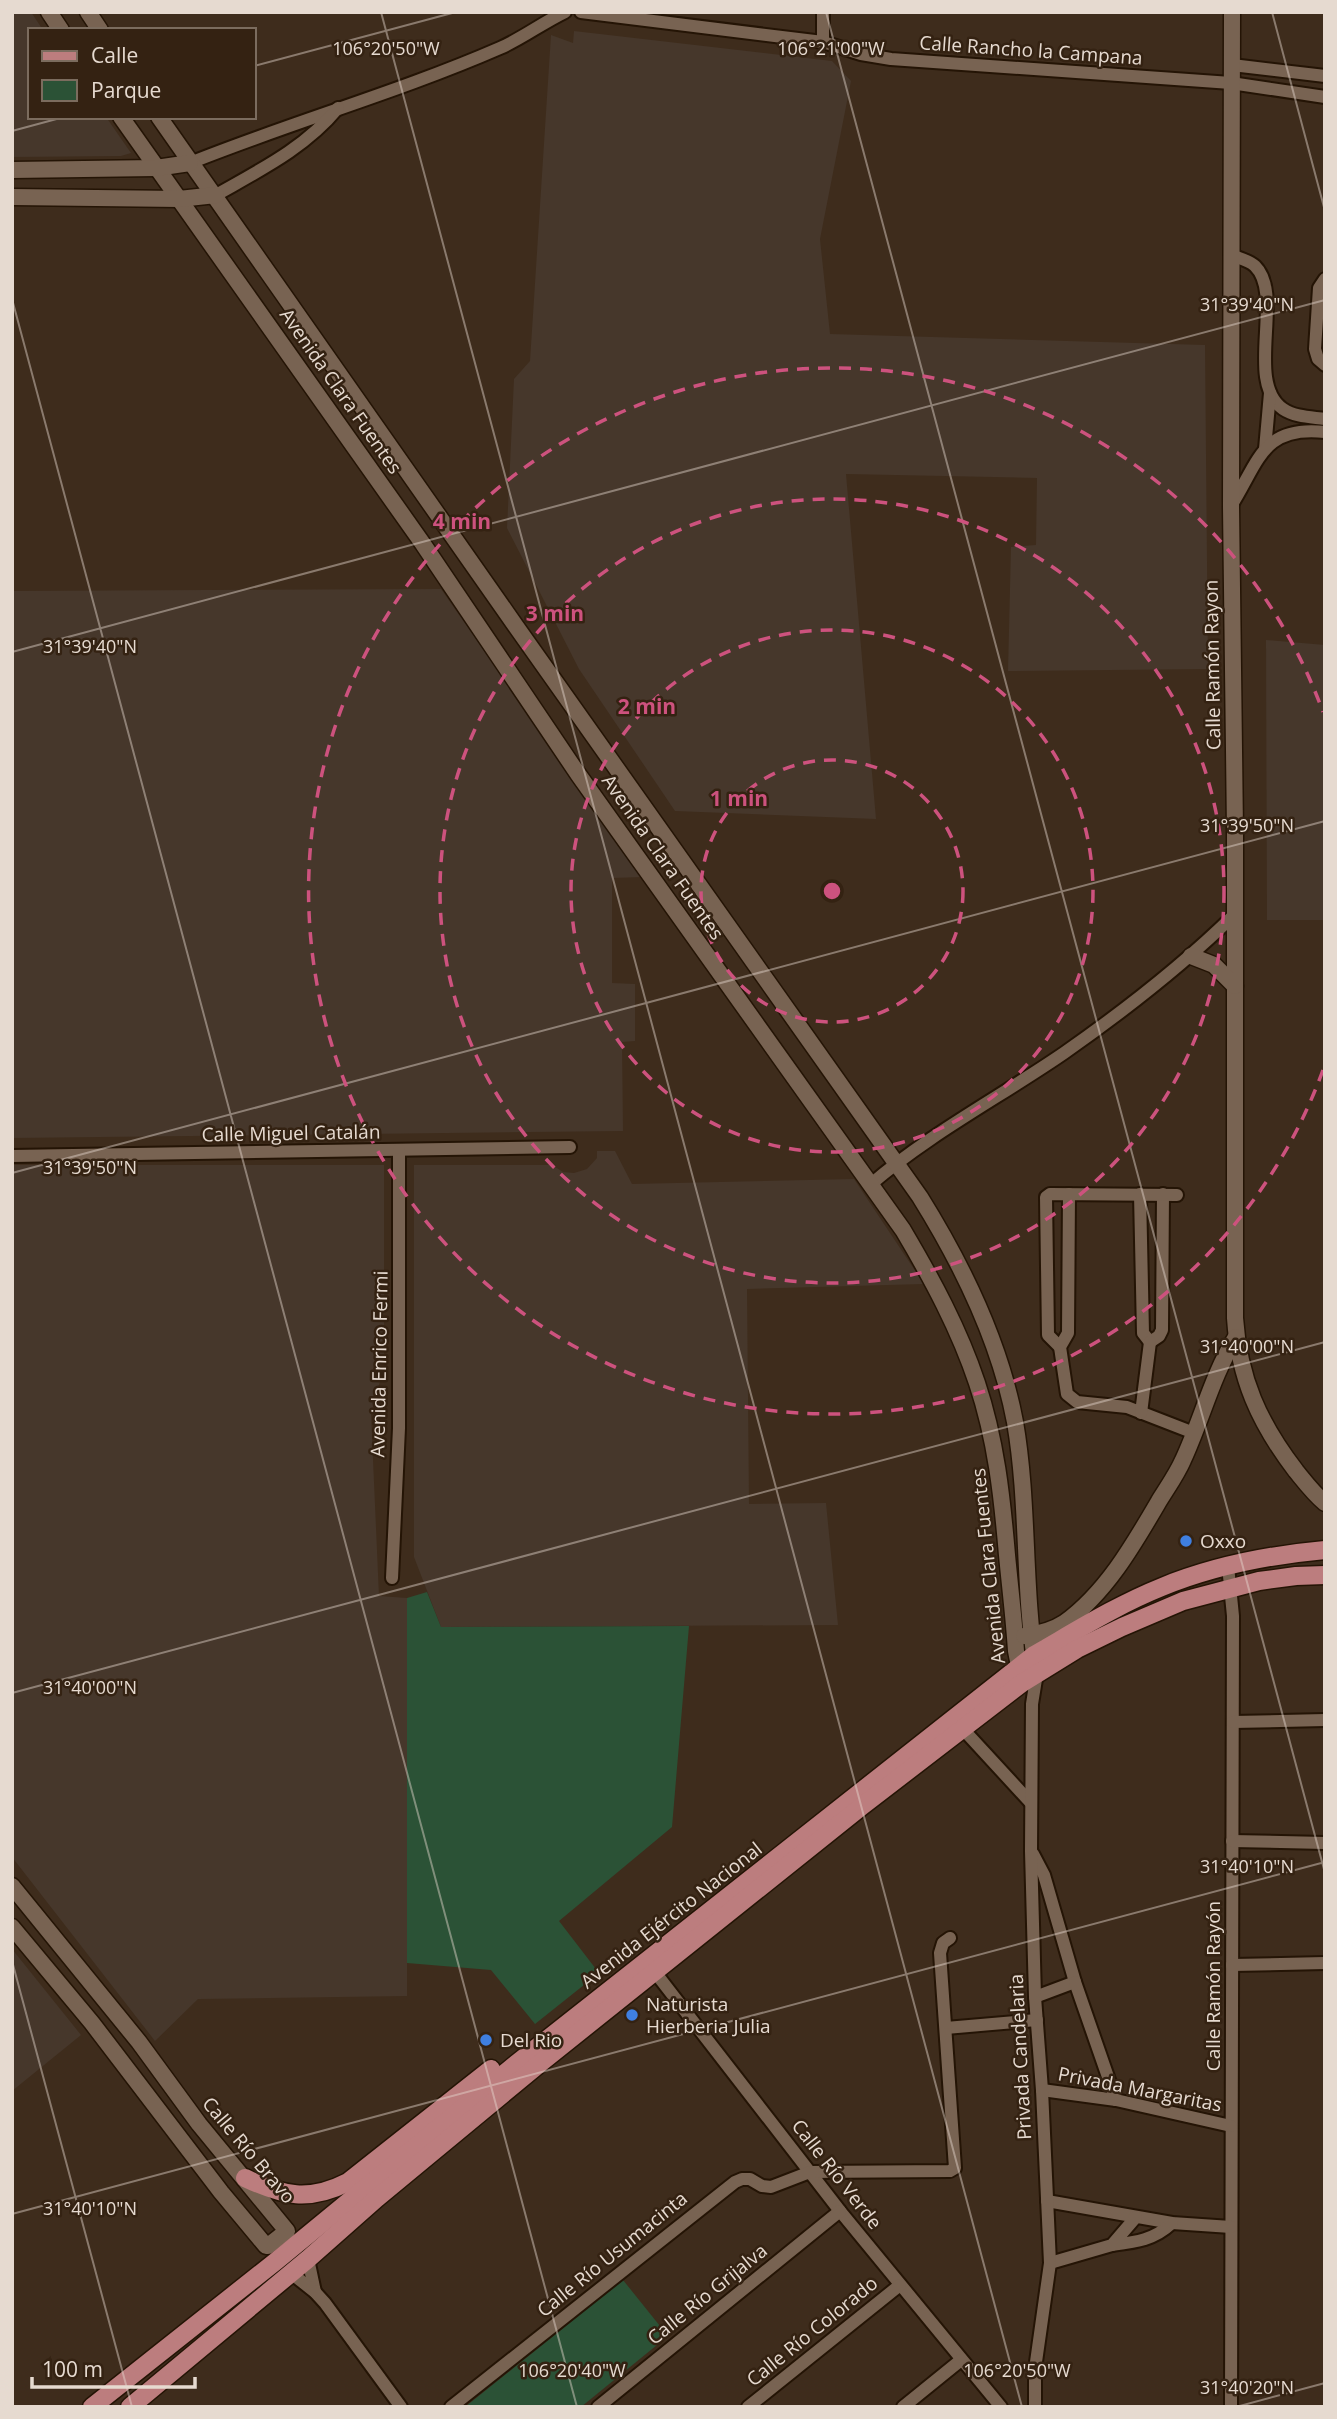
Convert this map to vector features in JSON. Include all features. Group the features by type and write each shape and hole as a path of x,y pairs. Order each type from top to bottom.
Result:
{"main road":[{"name":"Avenida Ejército Nacional","path":"130,2407 651,1966 1028,1669 1137,1598 1176,1581 1285,1554 1325,1550"},
{"name":"Avenida Ejército Nacional","path":"92,2407 275,2262 516,2064 651,1966 962,1728 1028,1669 1183,1601 1284,1577 1325,1575"},
{"path":"245,2178 275,2192 313,2194 336,2188 348,2182 498,2064 504,2061 516,2064"},
{"path":"290,2273 292,2262 354,2208 389,2167"}],"street":[{"path":"49,12 60,28"},
{"path":"88,12 99,28"},
{"path":"12,170 156,168 190,163 246,140 419,80 501,48 565,12"},
{"name":"Calle Rancho la Campana","path":"581,12 823,42 861,54 891,59 1231,83 1325,97"},
{"path":"823,12 823,42"},
{"name":"Calle Ramón Rayon","path":"1232,12 1231,507 1236,1337 1247,1386 1262,1421 1279,1448 1325,1503"},
{"path":"1232,65 1325,76"},
{"path":"12,197 179,199 216,195 284,157 322,127 338,108"},
{"name":"Avenida Clara Fuentes","path":"122,119 423,544 578,774 903,1230 931,1278 960,1337 978,1384 997,1456 1002,1490 1015,1638 1028,1669"},
{"name":"Avenida Clara Fuentes","path":"160,119 946,1238 971,1290 1000,1369 1014,1421 1033,1635 1028,1669"},
{"path":"1231,255 1255,265 1264,279 1266,377 1270,393 1265,449"},
{"path":"1325,279 1319,288 1315,349 1318,359 1325,365"},
{"path":"1270,393 1282,409 1302,416 1325,419"},
{"path":"1231,507 1265,449 1280,436 1296,430 1325,432"},
{"path":"870,1185 895,1163 1065,1052 1191,956 1234,915"},
{"path":"1191,956 1214,964 1235,986"},
{"name":"Calle Miguel Catalán","path":"12,1156 570,1147"},
{"name":"Avenida Enrico Fermi","path":"392,1578 399,1428 399,1150"},
{"path":"1177,1195 1050,1194 1046,1199 1048,1335 1060,1347 1067,1394 1072,1400 1127,1408 1194,1433"},
{"path":"1060,1347 1068,1332 1069,1194"},
{"path":"1140,1194 1143,1333 1150,1342 1141,1413"},
{"path":"1150,1342 1159,1336 1162,1330 1163,1194"},
{"path":"1015,1638 1044,1633 1063,1623 1103,1586 1150,1517 1182,1462 1225,1355 1236,1337"},
{"name":"Calle Ramón Rayón","path":"1228,1566 1231,1588 1233,1722 1231,2407"},
{"name":"Privada Candelaria","path":"1028,1669 1032,1703 1031,1851 1035,1997 1042,2090 1049,2263 1035,2369 1035,2407"},
{"path":"1233,1722 1325,1720"},
{"path":"962,1728 1031,1803"},
{"path":"1232,1840 1325,1843"},
{"path":"1031,1851 1044,1874 1075,1982 1116,2100"},
{"name":"Calle Río Bravo","path":"12,1886 112,2009 199,2124 288,2231 268,2246 221,2192 92,2023 12,1927"},
{"path":"810,2172 950,2171 955,2168 940,1953 943,1943 950,1938"},
{"path":"1231,1965 1325,1963"},
{"name":"Calle Río Verde","path":"651,1966 840,2211 1001,2407"},
{"path":"1035,1997 1075,1982"},
{"path":"92,2023 112,2009"},
{"path":"946,2028 1037,2020"},
{"path":"150,2098 168,2082"},
{"name":"Privada Margaritas","path":"1042,2090 1116,2100 1231,2126"},
{"name":"Calle Río Usumacinta","path":"451,2407 727,2187 742,2179 771,2187 810,2172"},
{"path":"1047,2201 1172,2223 1231,2227"},
{"name":"Calle Río Grijalva","path":"598,2407 840,2211"},
{"path":"1112,2245 1136,2217"},
{"path":"1049,2263 1112,2245 1139,2242 1160,2234 1172,2223"},
{"path":"308,2259 315,2292"},
{"path":"290,2273 315,2292 401,2407"},
{"name":"Calle Río Colorado","path":"748,2407 900,2285"},
{"path":"903,2407 961,2360"}],"shaded area":[{"path":"12,12 31,12 42,28 28,28 28,119 107,119 131,153 121,156 12,157"},
{"path":"574,31 832,61 851,81 820,239 830,334 1205,345 1208,669 1008,671 1011,547 1036,545 1037,478 846,474 876,819 675,811 579,669 507,528 514,379 530,361 551,35 573,43"},
{"path":"441,589 643,877 612,878 612,983 635,984 635,1041 622,1042 623,1131 12,1138 12,591"},
{"path":"1266,640 1325,645 1325,920 1267,920"},
{"path":"597,1151 615,1151 632,1184 854,1179 924,1284 747,1289 749,1504 826,1503 838,1625 441,1627 414,1557 414,1165 552,1165 563,1172 574,1173 587,1169 597,1158"},
{"path":"12,1165 384,1165 384,1367 371,1414 379,1596 407,1598 407,1996 198,1999 155,2041 12,1857"},
{"path":"12,1949 81,2035 12,2091"}],"green space":[{"path":"427,1592 441,1627 689,1626 672,1827 559,1921 599,1973 535,2024 491,1970 407,1963 407,1598"},
{"path":"623,2280 668,2336 581,2407 465,2407"}],"place":[{"name":"Oxxo","path":"1186,1541"},
{"name":"Naturista Hierberia Julia","path":"632,2015"},
{"name":"Del Rio","path":"486,2040"}]}
